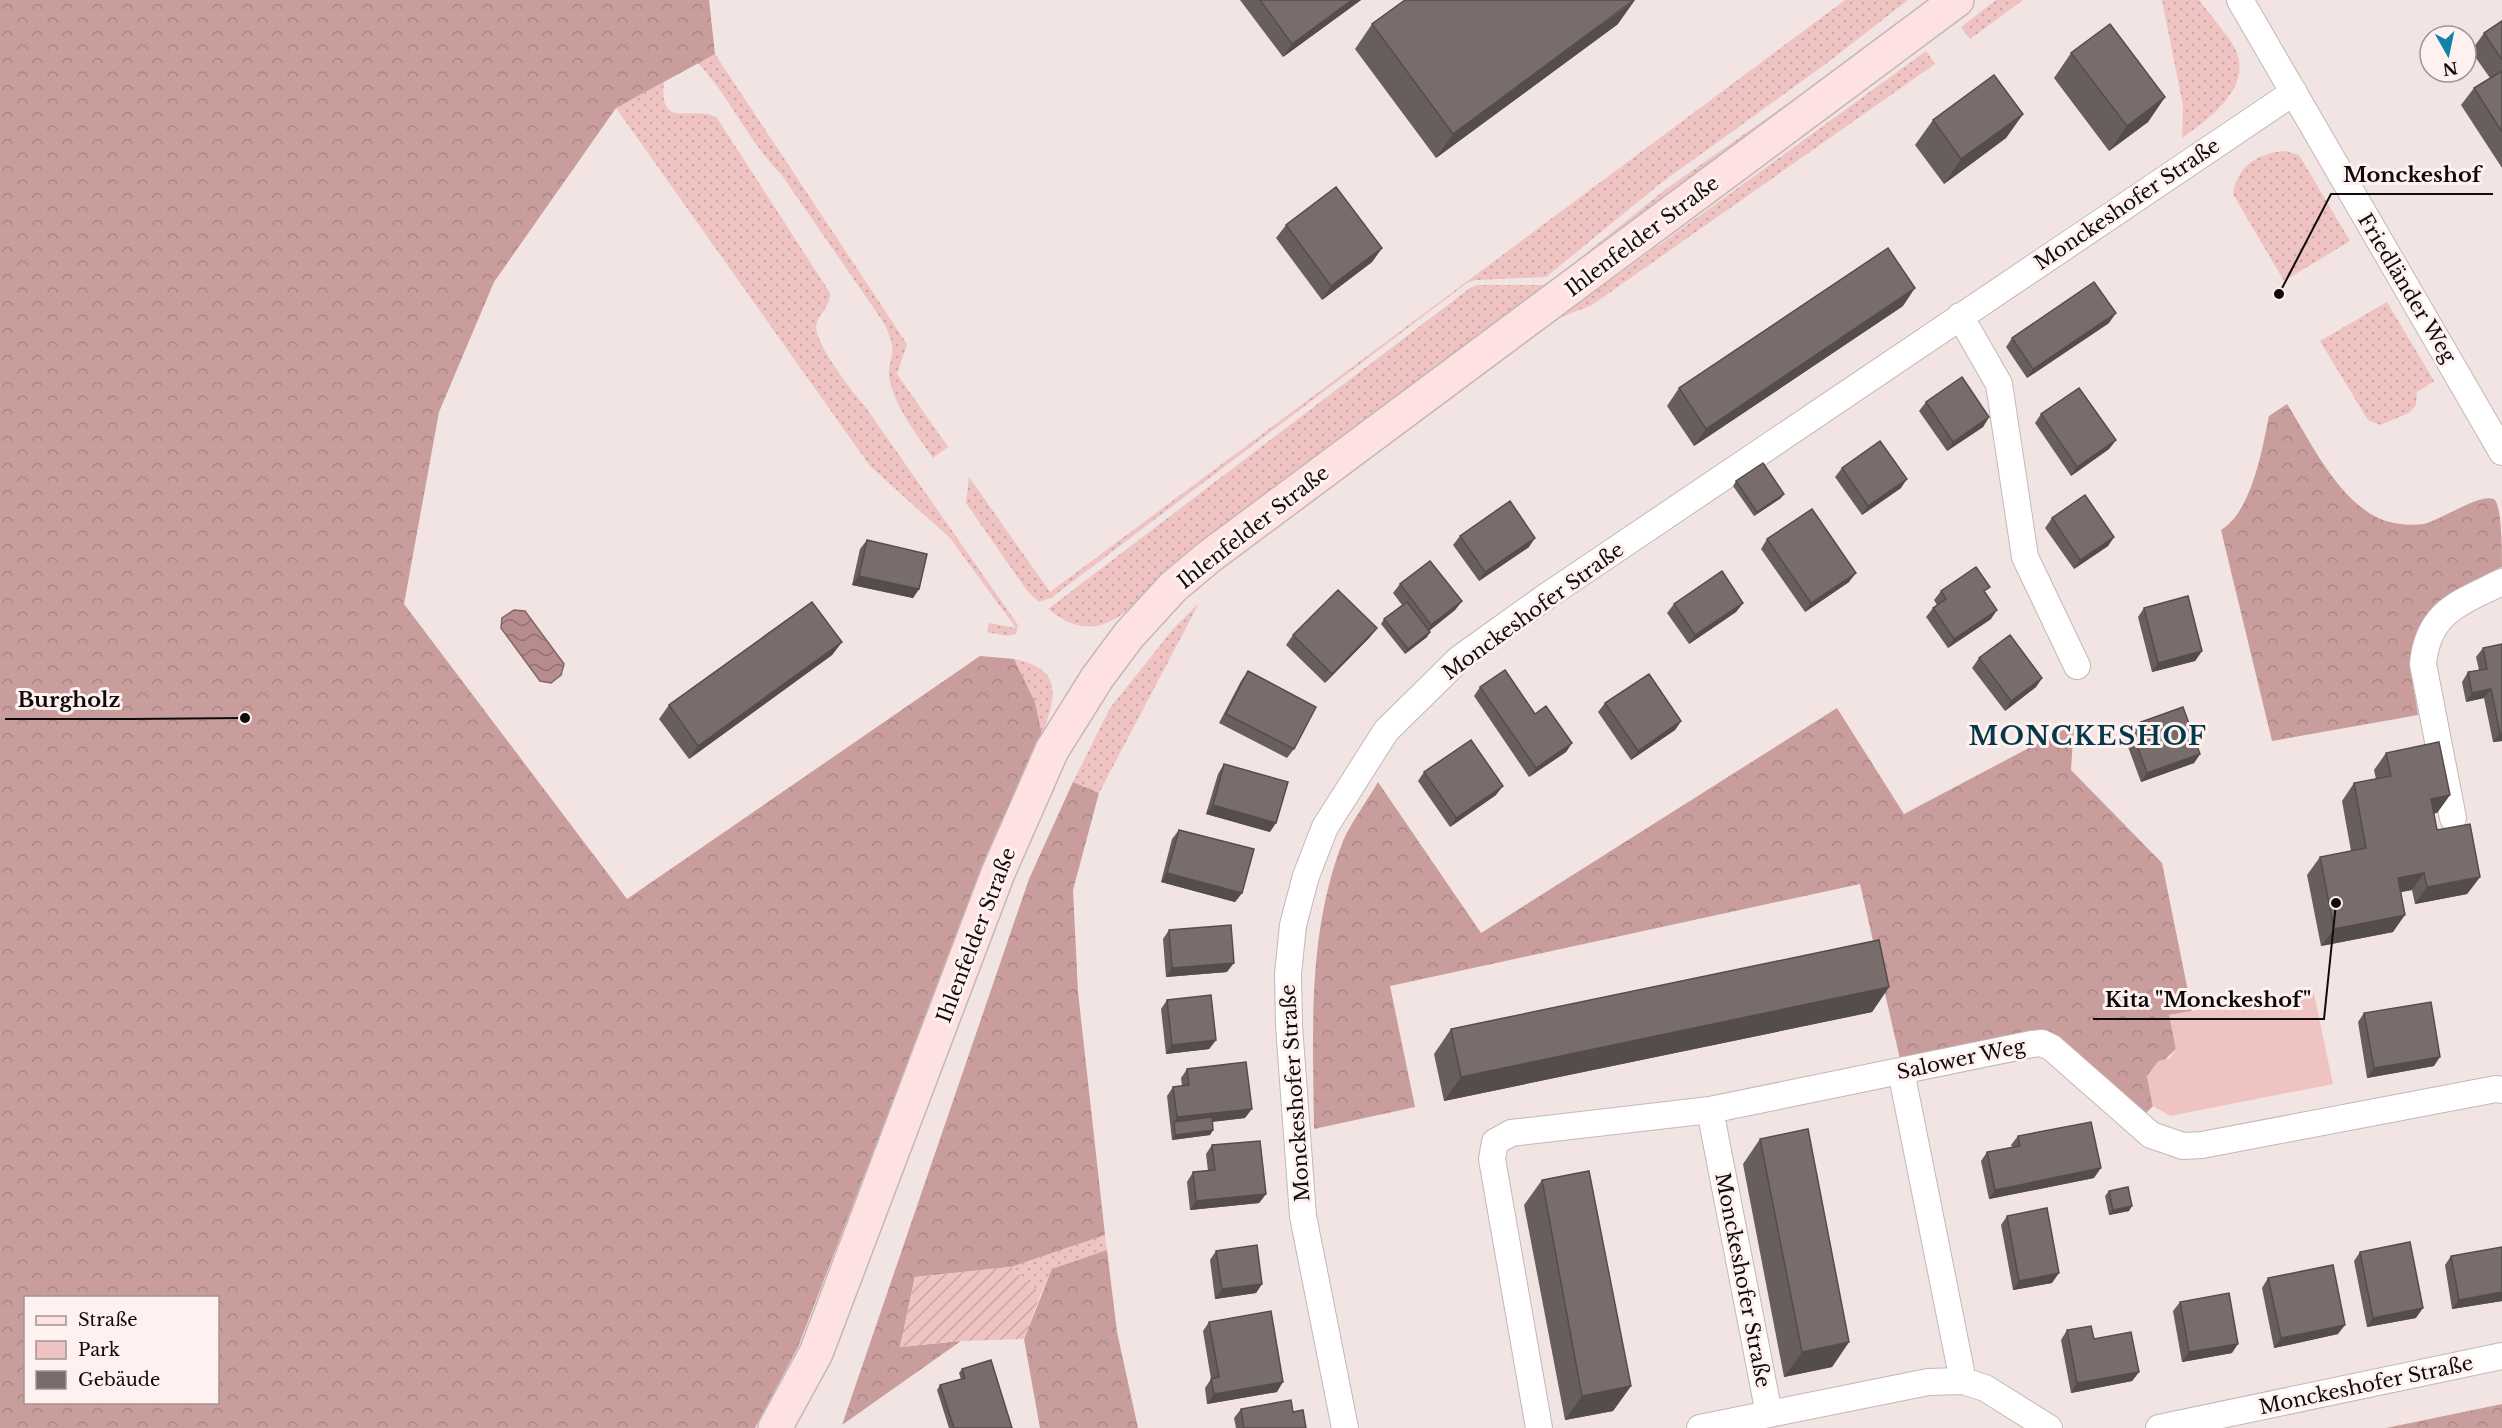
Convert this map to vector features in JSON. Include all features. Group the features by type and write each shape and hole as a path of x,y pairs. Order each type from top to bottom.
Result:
{"main road":[{"name":"Ihlenfelder Straße","path":"775,1428 816,1353 998,873 1047,760 1071,716 1130,635 1173,587 1210,556 1957,0"}],"street":[{"name":"Friedländer Weg","path":"2240,0 2502,452"},
{"name":"Monckeshofer Straße","path":"1345,1428 1303,1216 1289,1026 1288,974 1293,926 1306,876 1325,827 1386,731 1459,659 1548,596 2294,92"},
{"path":"1960,316 1999,384 2025,557 2077,666"},
{"path":"2453,818 2423,664 2425,641 2438,621 2453,606 2502,582"},
{"name":"Salower Weg","path":"1539,1428 1492,1159 1495,1142 1511,1133 1710,1110 2042,1043 2052,1048 2151,1135 2183,1146 2202,1145 2502,1090"},
{"path":"1901,1071 1963,1381"},
{"name":"Monckeshofer Straße","path":"1710,1110 1770,1414"},
{"name":"Monckeshofer Straße","path":"2160,1428 2502,1356"},
{"name":"Monckeshofer Straße","path":"1700,1428 1928,1382 1963,1381 1984,1388 2049,1428"}],"green space":[{"path":"0,0 709,0 715,54 616,108 494,282 439,412 404,604 627,899 980,656 1014,659 1035,702 1042,735 985,862 798,1347 755,1428 0,1428"},
{"path":"1845,0 1908,0 1827,63 1661,183 1546,277 1475,280 1467,283 1051,598 1039,602 1028,592 966,503 969,477 1050,592"},
{"path":"1996,0 2023,0 1970,39 1961,27"},
{"path":"2162,0 2199,0 2233,45 2239,60 2239,74 2235,87 2227,99 2205,121 2182,138 2183,106"},
{"path":"1926,51 1935,64 1592,305 1559,318"},
{"path":"715,54 907,344 897,374 948,447 933,458 908,421 893,391 889,374 892,346 884,323 781,174 759,148 720,90 698,63"},
{"path":"1834,71 1165,577 1124,613 1097,626 1082,626 1066,621 1048,609 1470,288 1476,285 1543,285 1549,283 1666,189"},
{"path":"664,82 664,98 667,107 672,112 708,114 717,118 830,293 829,302 816,326 821,344 843,379 864,405 1018,625 1016,634 1007,636 987,632 989,623 1016,628 950,538 870,466 616,108"},
{"path":"2285,151 2299,155 2350,241 2284,281 2233,194 2239,176 2250,163 2266,155"},
{"path":"2387,302 2434,381 2417,392 2416,405 2409,413 2380,425 2368,420 2320,341"},
{"path":"2287,404 2337,483 2363,509 2378,518 2400,524 2423,524 2471,503 2489,498 2495,500 2501,531 2502,567 2469,583 2440,602 2419,627 2413,644 2411,664 2418,715 2272,741 2221,530 2232,521 2248,495 2259,462 2269,416"},
{"path":"1199,603 1099,793 1073,782 1110,708 1174,628"},
{"path":"1014,659 1030,664 1049,677 1052,686 1051,708 1042,735 1035,702"},
{"path":"1837,708 1904,814 2074,724 2071,770 2162,863 2192,1011 2170,1015 2176,1049 2147,1076 2153,1106 2144,1115 2045,1033 2030,1031 1900,1059 1860,884 1390,986 1415,1107 1314,1129 1313,1020 1323,911 1331,876 1343,841 1378,782 1481,933"},
{"path":"1073,782 1099,793 1073,890 1078,992 1105,1235 1011,1267 915,1277 900,1347 961,1341 842,1425 1029,879"},
{"path":"2313,989 2333,1084 2170,1116 2153,1106 2147,1076 2158,1061 2170,1058 2176,1049 2169,1015"},
{"path":"1105,1235 1107,1250 1053,1269 1041,1293 1011,1267"},
{"path":"1107,1250 1117,1332 1138,1428 1040,1428 1024,1339 1052,1269"},
{"path":"1011,1267 1041,1293 1024,1339 961,1341 900,1347 915,1277"},
{"path":"2502,1404 2502,1428 2386,1428"}],"water":[{"path":"514,610 525,611 564,664 561,675 551,683 540,681 501,628 502,618"}],"building":[{"path":"1260,0 1352,0 1292,44"},
{"path":"1405,0 1634,0 1453,134 1372,24"},
{"path":"2502,21 2502,60 2484,33"},
{"path":"2110,24 2165,97 2127,126 2071,53"},
{"path":"2502,71 2502,132 2474,88"},
{"path":"1994,75 2023,114 1961,159 1933,120"},
{"path":"1336,187 1382,248 1331,286 1286,225"},
{"path":"1888,248 1915,288 1706,429 1679,388"},
{"path":"2094,282 2116,313 2033,369 2012,338"},
{"path":"1962,377 1989,417 1953,442 1926,402"},
{"path":"2079,388 2116,440 2077,467 2041,414"},
{"path":"1880,441 1907,479 1868,506 1842,468"},
{"path":"1763,463 1784,494 1757,512 1736,481"},
{"path":"2085,495 2114,537 2080,560 2052,518"},
{"path":"1510,501 1535,538 1485,572 1460,536"},
{"path":"1812,509 1856,573 1811,603 1767,539"},
{"path":"867,540 927,554 919,589 859,576"},
{"path":"1430,561 1462,601 1431,625 1400,584"},
{"path":"1976,567 1990,587 1984,591 1997,610 1954,639 1933,608 1946,599 1941,591"},
{"path":"1722,571 1743,603 1695,635 1674,604"},
{"path":"1338,590 1377,628 1332,674 1293,635"},
{"path":"2188,596 2202,651 2158,663 2144,608"},
{"path":"812,602 842,642 698,746 669,705"},
{"path":"1407,602 1430,632 1408,649 1384,619"},
{"path":"2010,635 2042,678 2011,701 1979,658"},
{"path":"2502,644 2502,733 2500,733 2491,689 2472,693 2468,672 2487,669 2483,648"},
{"path":"1505,670 1535,714 1546,706 1572,743 1536,768 1480,687"},
{"path":"1248,671 1316,707 1294,749 1226,714"},
{"path":"1649,674 1681,721 1638,751 1605,703"},
{"path":"2183,707 2200,754 2147,773 2130,726"},
{"path":"1471,740 1503,786 1456,818 1424,772"},
{"path":"2439,742 2450,795 2431,799 2437,830 2470,824 2480,877 2427,887 2424,873 2398,878 2405,915 2334,929 2320,857 2366,848 2354,783 2391,776 2386,753"},
{"path":"1224,764 1288,782 1276,823 1213,805"},
{"path":"1179,830 1254,849 1242,893 1167,873"},
{"path":"1231,925 1234,963 1172,968 1169,930"},
{"path":"1879,940 1889,987 1461,1077 1451,1029"},
{"path":"1211,995 1216,1040 1172,1045 1167,1000"},
{"path":"2431,1002 2440,1057 2374,1068 2364,1013"},
{"path":"1246,1062 1252,1109 1177,1117 1173,1087 1189,1085 1187,1069"},
{"path":"1212,1117 1213,1130 1175,1135 1174,1122"},
{"path":"2091,1122 2101,1168 1995,1190 1987,1152 2020,1146 2018,1136"},
{"path":"1808,1129 1849,1342 1802,1352 1760,1139"},
{"path":"1260,1141 1266,1194 1196,1201 1193,1172 1215,1170 1212,1145"},
{"path":"1589,1171 1631,1386 1582,1396 1542,1180"},
{"path":"2128,1187 2132,1206 2113,1210 2109,1191"},
{"path":"2047,1208 2059,1273 2019,1281 2007,1216"},
{"path":"2410,1242 2423,1308 2373,1318 2360,1252"},
{"path":"1257,1245 1262,1284 1222,1289 1216,1251"},
{"path":"2502,1247 2502,1292 2459,1300 2451,1256"},
{"path":"2333,1265 2345,1325 2281,1338 2268,1278"},
{"path":"2229,1293 2238,1344 2189,1352 2180,1302"},
{"path":"1271,1311 1283,1382 1214,1394 1211,1379 1219,1377 1209,1322"},
{"path":"2091,1326 2094,1339 2131,1332 2139,1372 2077,1383 2067,1330"},
{"path":"991,1360 1012,1428 954,1428 940,1385 965,1378 962,1369"},
{"path":"1291,1400 1293,1412 1303,1410 1306,1428 1244,1428 1241,1409"}],"place":[{"name":"Monckeshof","path":"2279,294"},
{"name":"Burgholz","path":"245,718"},
{"name":"Kita \"Monckeshof\"","path":"2336,903"}],"district":[{"name":"MONCKESHOF","path":"2088,736"}]}
